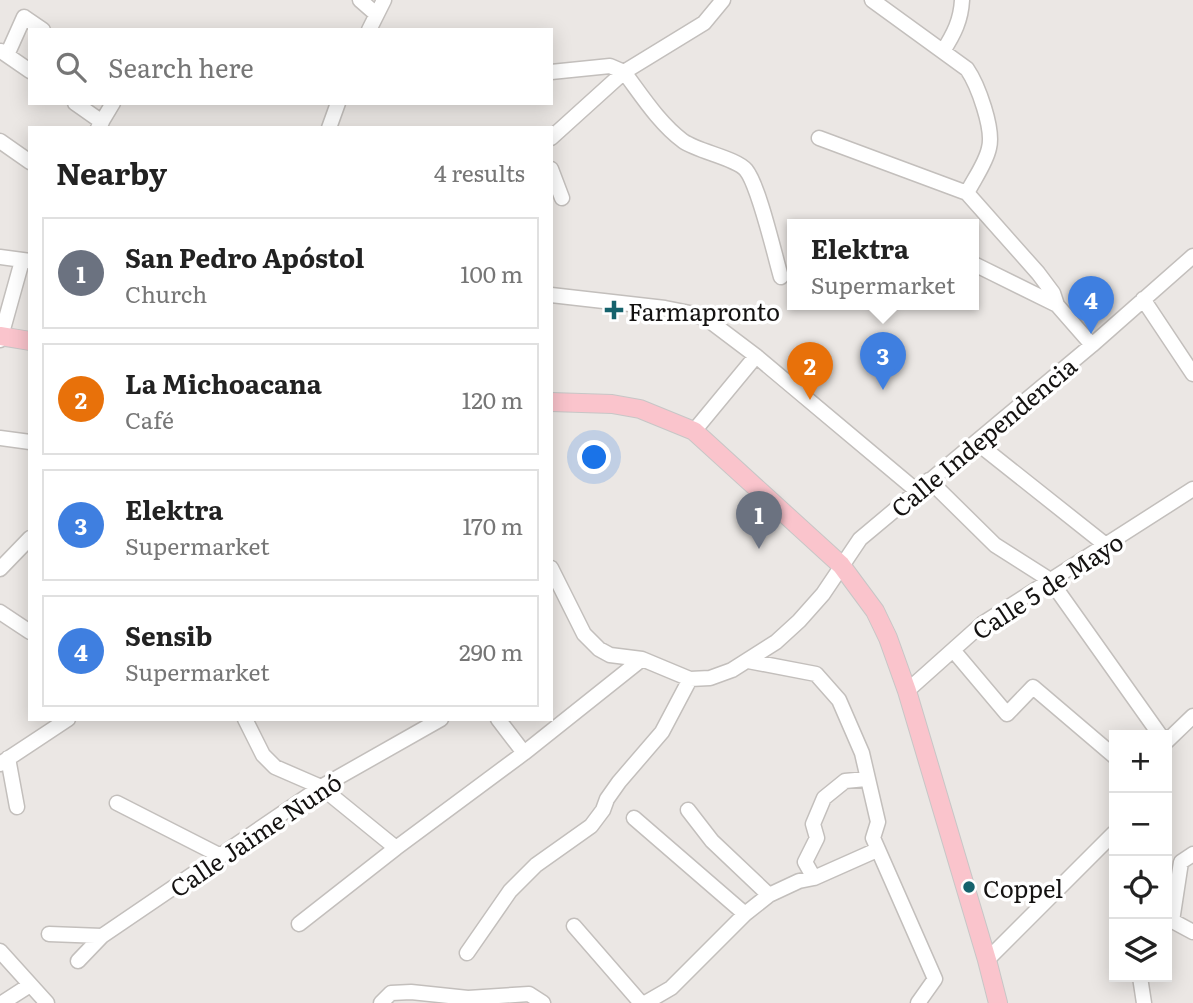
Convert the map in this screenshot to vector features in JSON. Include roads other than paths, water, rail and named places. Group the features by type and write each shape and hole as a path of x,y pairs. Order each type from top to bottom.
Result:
{"main road":[{"path":"0,338 28,341"},
{"path":"553,402 640,408 694,431 841,565 875,611 888,638 988,960 998,1003"}],"street":[{"path":"360,0 376,14"},
{"path":"370,28 384,0"},
{"path":"872,0 967,69 978,87 990,140 986,155 967,193"},
{"path":"943,51 956,31 962,0"},
{"path":"553,136 624,72 704,23 720,4"},
{"path":"28,70 4,52 24,17 40,28"},
{"path":"553,72 610,66 624,72 666,126 684,141 736,163 747,171 753,182 781,277"},
{"path":"77,105 100,125 112,105"},
{"path":"330,126 337,105"},
{"path":"819,138 967,193 1038,273 1053,293 1056,305"},
{"path":"0,141 28,161"},
{"path":"553,174 562,198"},
{"name":"Calle Independencia","path":"690,679 710,678 748,661 776,642 823,594 860,539 1092,345 1193,256"},
{"path":"0,257 26,261 0,338"},
{"path":"979,266 1056,305 1092,345"},
{"path":"553,295 665,308 695,314 711,322 756,356 916,491"},
{"path":"1143,299 1193,374"},
{"path":"694,431 756,356"},
{"path":"0,438 28,442"},
{"path":"976,442 1107,546"},
{"path":"929,481 995,545 1051,580 1156,730"},
{"name":"Calle 5 de Mayo","path":"906,691 982,624 1193,489"},
{"path":"0,569 28,540"},
{"path":"467,953 510,891 536,865 591,826 619,782 662,732 690,679 642,659 610,654 599,649 584,634 553,572"},
{"path":"0,612 28,631"},
{"path":"953,650 1007,714 1033,687 1109,752"},
{"path":"299,924 524,753 642,659"},
{"path":"748,661 816,674 839,700 862,753 877,822 873,838 935,979 918,1003"},
{"path":"1172,736 1193,716"},
{"path":"17,807 4,761 65,721"},
{"path":"246,721 263,755 275,766 321,788 396,848"},
{"name":"Calle Jaime Nunó","path":"78,961 102,936 321,788 438,721"},
{"path":"500,721 524,753"},
{"path":"814,878 805,862 817,838 814,824 824,798 845,781 866,779"},
{"path":"117,803 221,856"},
{"path":"688,810 712,841 769,895"},
{"path":"634,818 745,914"},
{"path":"988,960 1109,838"},
{"path":"574,926 643,1003 671,988 745,914 769,895 877,849"},
{"path":"1172,905 1181,862 1193,854"},
{"path":"1172,921 1193,932"},
{"path":"49,934 102,936"},
{"path":"0,951 47,1003"},
{"path":"1141,982 1144,1003"},
{"path":"2,1003 30,985"},
{"path":"381,1003 391,993 411,992 440,999 529,994 542,1003"}],"place":[{"name":"Farmapronto","path":"614,310"},
{"name":"Sensib","path":"1091,334"},
{"name":"Elektra","path":"883,390"},
{"name":"La Michoacana","path":"810,400"},
{"name":"San Pedro Apóstol","path":"759,549"},
{"name":"Coppel","path":"969,887"}]}
